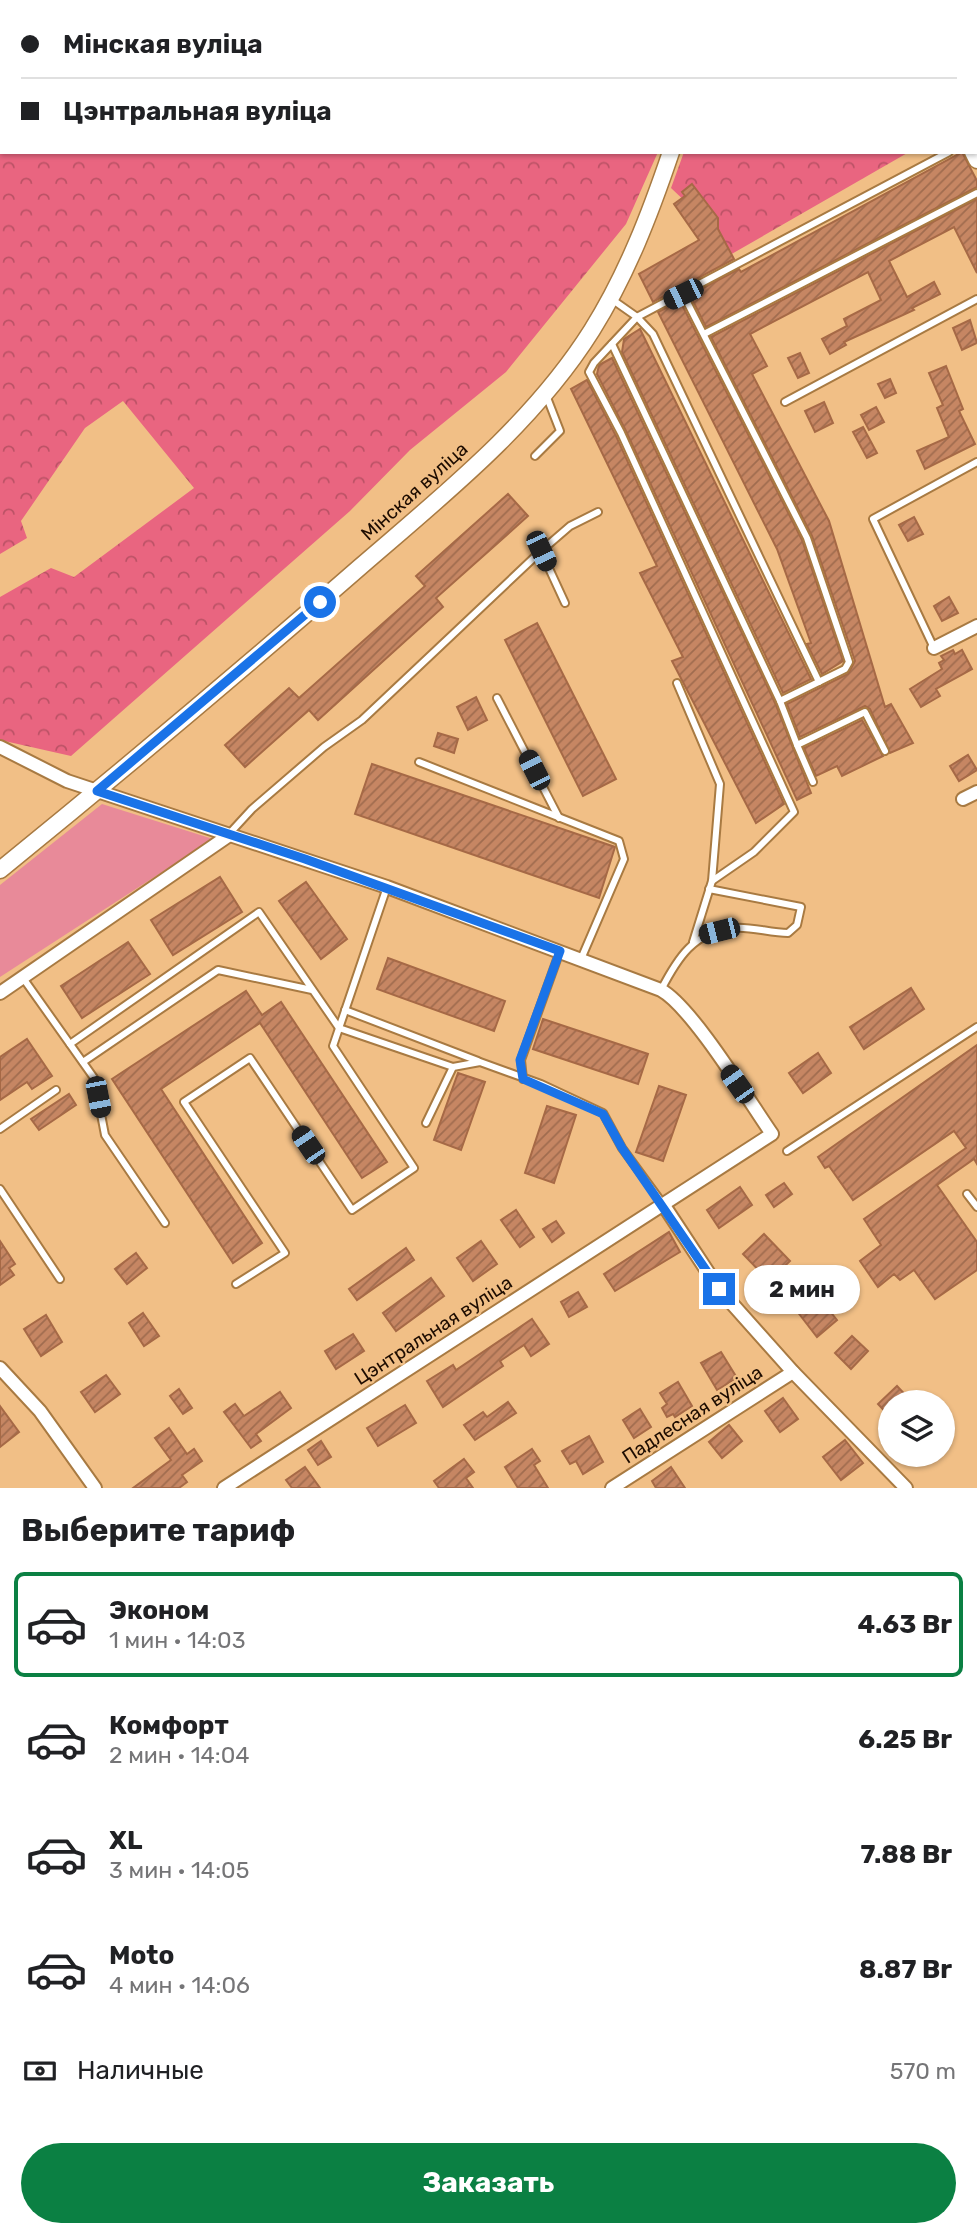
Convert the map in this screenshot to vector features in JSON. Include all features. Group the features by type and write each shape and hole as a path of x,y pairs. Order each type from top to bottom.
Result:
{"main road":[{"name":"Мінская вуліца","path":"0,870 215,693 425,510 546,393 592,331 610,298 644,229 670,154"}],"street":[{"path":"934,648 977,626"},
{"path":"0,747 67,781 387,887 661,990"},
{"path":"963,799 977,792"},
{"path":"0,993 228,835"},
{"name":"Цэнтральная вуліца","path":"224,1488 772,1134 693,1020 676,1000 661,990"},
{"path":"663,1205 719,1289 793,1372 906,1488"},
{"path":"0,1368 40,1411 94,1488"},
{"name":"Падлесная вуліца","path":"612,1488 793,1372"}],"lane":[{"path":"712,881 754,852 794,811 621,433 589,372 594,363 637,317 945,154"},
{"path":"704,334 977,193"},
{"path":"683,294 807,538 849,662 845,669 780,701"},
{"path":"610,298 637,317 653,334 819,682"},
{"path":"785,402 977,299"},
{"path":"612,344 780,701 814,782"},
{"path":"535,456 560,431 546,393"},
{"path":"934,648 873,519 977,462"},
{"path":"228,835 262,800 393,692 541,551 570,526 598,512"},
{"path":"541,551 565,603"},
{"path":"677,683 720,784 712,881 693,944"},
{"path":"497,698 559,818"},
{"path":"797,744 865,712 885,751"},
{"path":"419,762 619,841 624,859 581,959"},
{"path":"236,1284 285,1253 184,1102 250,1058 352,1210 414,1168 333,1046 387,887"},
{"path":"661,990 677,960 704,935 733,928 788,933 797,925 801,907 709,889"},
{"path":"69,1044 258,912 339,1028 453,1067 480,1062"},
{"path":"523,1079 520,1060 560,951"},
{"path":"83,1062 218,970 312,990"},
{"path":"23,978 94,1078 105,1135 165,1223"},
{"path":"345,1010 523,1079 603,1114 622,1148 663,1205"},
{"path":"787,1151 977,1027"},
{"path":"426,1123 453,1067"},
{"path":"0,1129 56,1090"},
{"path":"0,1189 60,1279"},
{"path":"967,1194 977,1207"}],"shaded area":[{"path":"102,804 213,839 0,977 0,885"}],"green space":[{"path":"0,154 657,154 626,224 506,372 410,450 350,511 71,756 0,740 0,597 51,568 74,577 194,488 123,401 85,428 21,521 27,538 0,554"},
{"path":"683,154 906,154 716,263 689,205 671,188"}],"building":[{"path":"958,154 963,154 977,181 977,187 706,327 690,295 739,269 741,272"},
{"path":"692,184 718,218 718,229 734,259 653,302 639,274 699,240 674,204 685,196 682,192"},
{"path":"977,199 977,273 954,227 889,261 907,297 934,282 940,294 912,308 914,310 844,342 846,345 830,354 822,339 847,326 844,319 881,300 868,272 750,334 767,366 752,374 829,521 885,707 891,704 913,743 890,753 870,709 865,706 800,737 787,704 848,674 855,661 812,536 711,337"},
{"path":"680,301 802,540 843,661 822,674 807,644 811,643 777,549 658,312"},
{"path":"970,320 977,343 962,350 953,328"},
{"path":"640,329 811,679 783,693 622,352 624,339"},
{"path":"800,353 809,373 798,378 788,358"},
{"path":"612,358 775,703 811,793 797,800 597,374 599,365"},
{"path":"946,366 963,409 959,411 975,444 925,469 917,451 949,437 937,408 943,405 929,373"},
{"path":"890,379 896,393 885,398 878,384"},
{"path":"587,380 616,436 784,804 756,823 672,661 683,657 640,573 657,566 571,389"},
{"path":"824,402 833,423 815,432 805,411"},
{"path":"876,407 884,422 869,430 861,415"},
{"path":"863,427 877,453 867,458 853,432"},
{"path":"508,494 528,516 436,598 443,607 318,720 309,710 245,767 225,745 289,688 299,698 425,586 416,576"},
{"path":"914,517 923,534 908,541 899,525"},
{"path":"949,597 958,613 942,621 934,606"},
{"path":"537,623 616,779 583,796 505,640"},
{"path":"953,650 955,654 962,650 972,669 936,689 940,696 921,707 910,689 942,669 939,663 944,660 941,656"},
{"path":"476,697 487,720 468,730 457,707"},
{"path":"862,720 883,756 842,776 837,766 816,776 804,748"},
{"path":"438,733 458,739 454,753 434,746"},
{"path":"968,755 977,770 959,781 950,766"},
{"path":"372,764 615,847 599,898 355,814"},
{"path":"220,877 242,912 173,955 151,920"},
{"path":"306,882 347,939 321,959 279,901"},
{"path":"128,942 150,974 82,1018 61,986"},
{"path":"388,958 505,1001 494,1031 377,989"},
{"path":"911,988 924,1009 864,1049 850,1027"},
{"path":"246,991 262,1015 281,1002 387,1162 362,1178 260,1023 161,1089 262,1243 233,1263 112,1079"},
{"path":"543,1019 648,1054 638,1084 533,1049"},
{"path":"27,1039 52,1076 32,1089 27,1082 0,1100 0,1057"},
{"path":"977,1045 977,1164 974,1159 937,1185 977,1242 977,1270 935,1299 914,1270 900,1280 894,1274 878,1287 860,1261 881,1245 864,1219 966,1148 954,1131 853,1200 829,1166 825,1168 818,1157"},
{"path":"818,1053 831,1073 803,1093 789,1073"},
{"path":"458,1073 485,1082 461,1150 434,1140"},
{"path":"659,1086 686,1095 663,1161 636,1152"},
{"path":"69,1094 76,1105 39,1130 31,1119"},
{"path":"547,1106 576,1115 554,1183 525,1173"},
{"path":"784,1183 792,1194 774,1207 766,1195"},
{"path":"740,1187 752,1205 719,1228 707,1210"},
{"path":"516,1210 534,1237 520,1247 501,1220"},
{"path":"556,1221 564,1233 552,1242 543,1229"},
{"path":"669,1232 680,1252 615,1291 604,1274"},
{"path":"764,1234 790,1261 769,1281 743,1254"},
{"path":"0,1241 15,1264 9,1268 14,1275 0,1285"},
{"path":"481,1241 497,1264 473,1281 457,1258"},
{"path":"406,1248 414,1260 357,1300 349,1289"},
{"path":"136,1253 147,1268 127,1284 115,1269"},
{"path":"431,1278 444,1296 396,1331 383,1313"},
{"path":"813,1290 837,1320 817,1337 793,1306"},
{"path":"578,1292 587,1307 569,1317 561,1302"},
{"path":"143,1313 159,1336 144,1346 129,1323"},
{"path":"46,1315 62,1342 41,1356 24,1329"},
{"path":"532,1319 549,1344 531,1356 524,1345 500,1361 503,1366 443,1407 427,1381 453,1365 456,1370"},
{"path":"353,1334 364,1351 336,1369 325,1351"},
{"path":"852,1336 868,1351 851,1369 835,1353"},
{"path":"721,1352 737,1378 717,1390 701,1363"},
{"path":"106,1375 120,1394 95,1412 81,1392"},
{"path":"678,1382 692,1406 675,1417 673,1414 667,1417 662,1408 667,1404 660,1393"},
{"path":"179,1389 192,1408 183,1414 170,1396"},
{"path":"280,1392 291,1408 256,1434 261,1441 251,1448 224,1412 235,1404 244,1416"},
{"path":"783,1398 798,1419 780,1432 765,1411"},
{"path":"508,1402 516,1413 475,1440 464,1425 483,1412 487,1417"},
{"path":"405,1405 416,1423 378,1446 367,1428"},
{"path":"0,1406 19,1432 0,1447"},
{"path":"640,1409 651,1427 634,1438 623,1420"},
{"path":"729,1425 742,1441 722,1458 709,1442"},
{"path":"169,1428 187,1454 194,1449 202,1461 182,1475 187,1482 179,1488 133,1488 171,1460 155,1438"},
{"path":"589,1436 603,1462 583,1474 576,1461 570,1464 562,1451"},
{"path":"845,1440 863,1463 841,1480 823,1457"},
{"path":"321,1441 331,1457 318,1465 308,1450"},
{"path":"532,1449 540,1461 534,1465 548,1488 518,1488 505,1467"},
{"path":"464,1459 474,1472 466,1478 473,1488 439,1488 434,1481"},
{"path":"305,1467 320,1488 292,1488 286,1480"},
{"path":"671,1467 685,1488 656,1488 652,1481"}],"route":[{"path":"320,602 97,791 387,887 560,951 520,1060 523,1079 541,1084 603,1114 622,1148 719,1289"}]}
